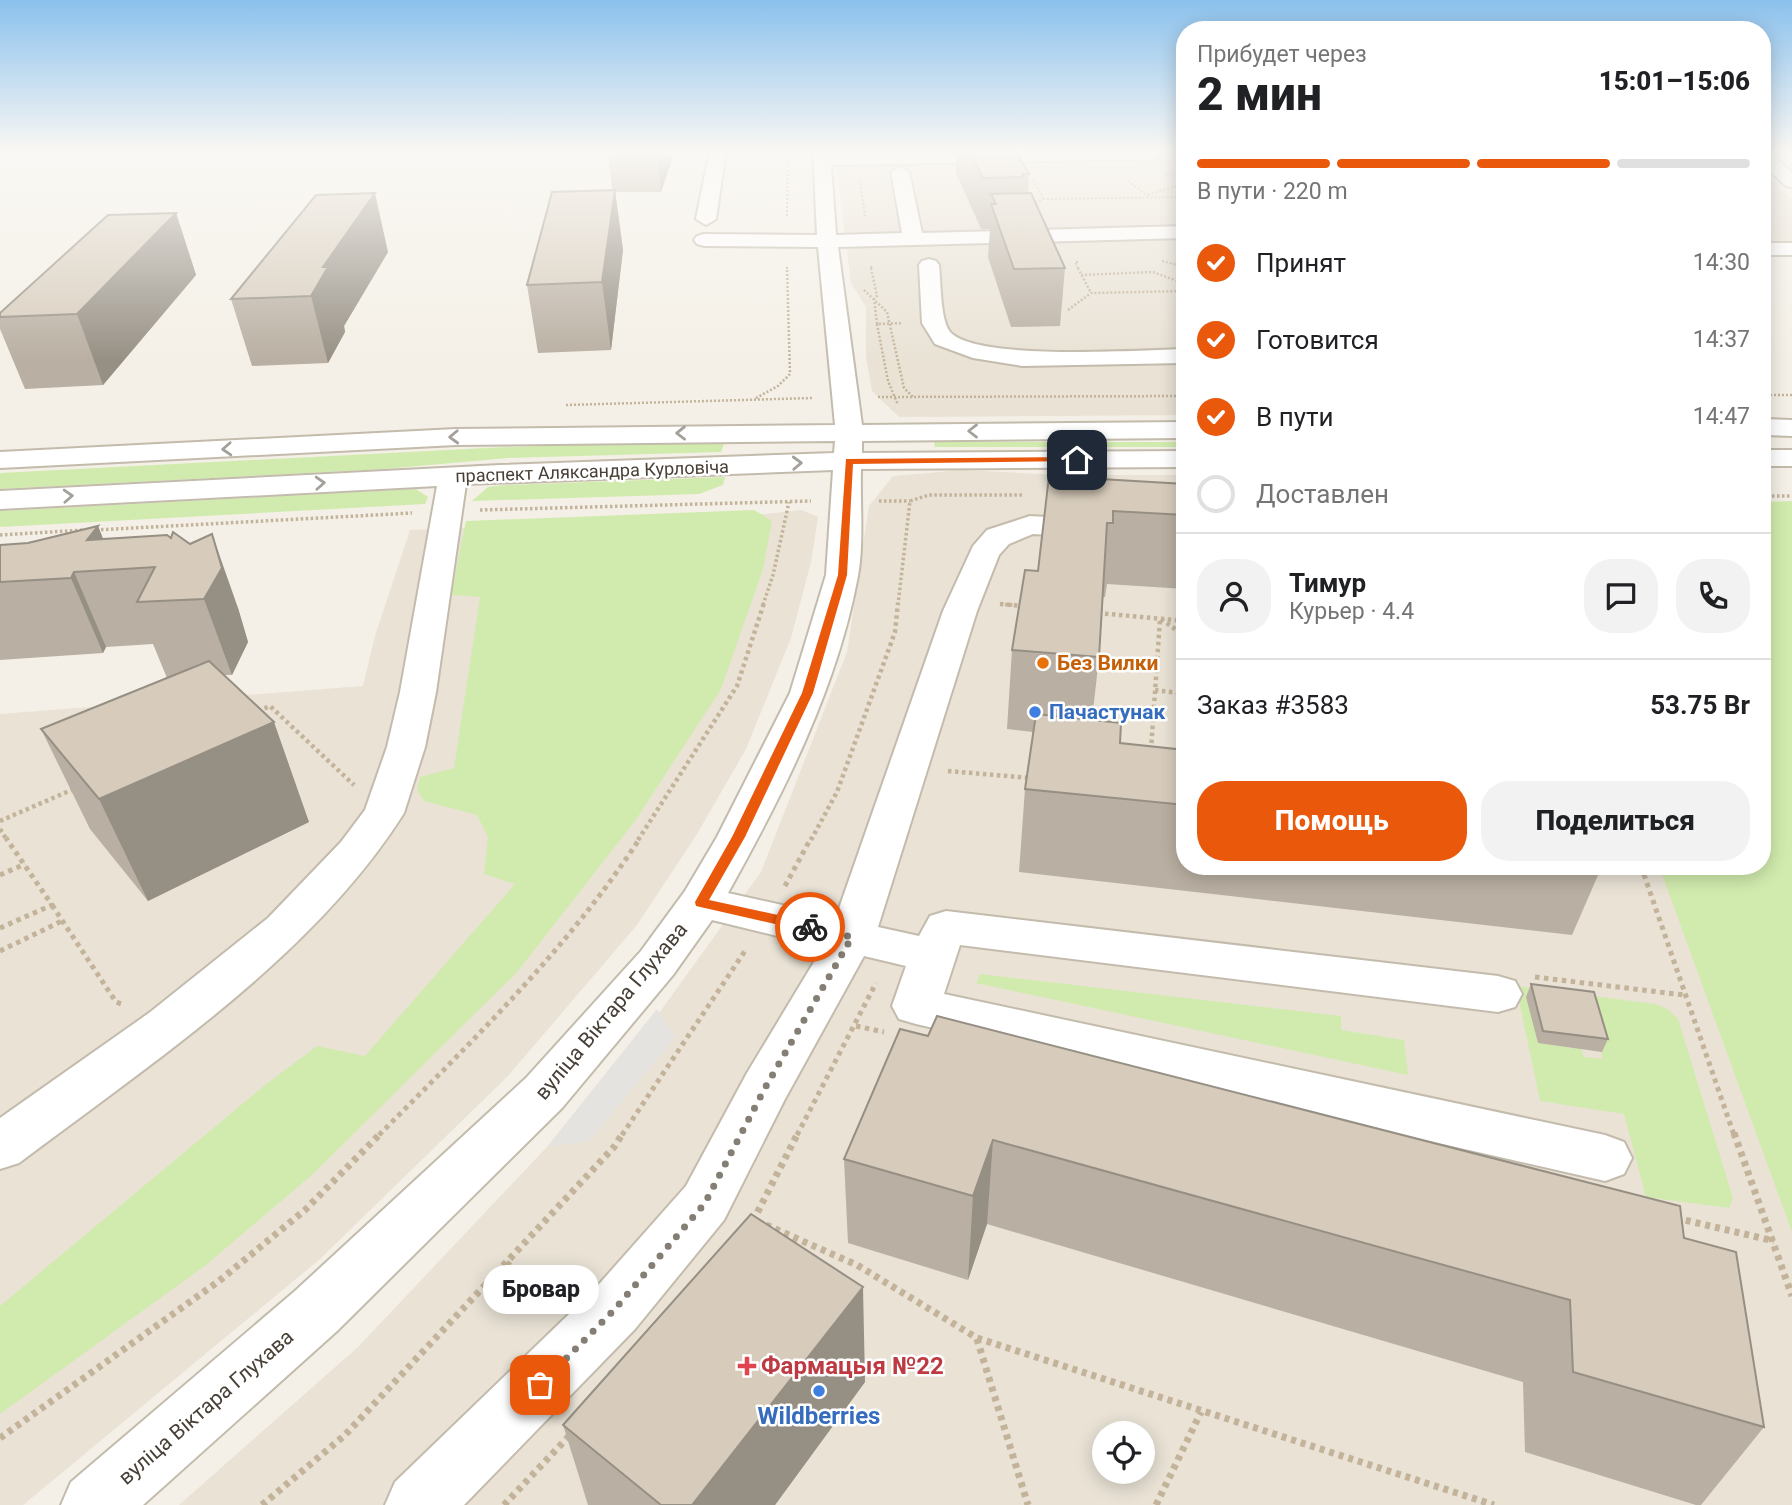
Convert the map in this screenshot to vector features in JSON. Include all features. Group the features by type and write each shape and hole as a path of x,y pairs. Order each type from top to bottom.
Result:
{"street":[{"name":"вуліца Віктара Глухава","path":"94,1505 316,1311 544,1093 657,963 701,902 738,837 807,693 842,575 855,465 826,220"},
{"path":"909,220 912,234 918,239"},
{"path":"704,240 787,242 1176,232"},
{"path":"1771,249 1792,249"},
{"path":"929,265 933,323 943,339 981,353 1022,359 1176,356"},
{"path":"1771,427 1792,428"},
{"name":"праспект Аляксандра Курловіча","path":"0,500 450,494 855,465 1176,431"},
{"name":"праспект Аляксандра Курловіча","path":"0,460 456,437 855,465 1176,459"},
{"path":"1771,458 1792,458"},
{"path":"0,1147 166,1026 284,929 356,852 384,813 406,747 416,703 450,494"},
{"path":"418,1505 601,1324 705,1203 765,1088 852,937 960,611 984,553 998,537 1030,525 1176,533"},
{"path":"701,902 932,956"},
{"path":"1498,994 946,927 932,956 916,1006 1605,1158"}],"path":[{"path":"755,399 778,386 790,374 787,220"},
{"path":"1176,260 1157,261 1176,265"},
{"path":"1088,262 1075,262 1091,293"},
{"path":"1082,275 1153,272 1176,281"},
{"path":"1068,310 1091,293 1176,291"},
{"path":"874,299 887,312 904,388 914,397 916,405"},
{"path":"877,324 888,380 898,405"},
{"path":"1771,395 1792,395"},
{"path":"914,397 1176,396"},
{"path":"855,465 910,501"},
{"path":"0,535 450,494 789,502 819,500"},
{"path":"910,501 929,495"},
{"path":"1771,496 1792,496"},
{"path":"782,891 837,792 895,632 910,501"},
{"path":"0,1438 219,1281 305,1210 504,1009 614,878 737,686 773,575 789,502"},
{"path":"993,604 1031,607"},
{"path":"1096,613 1176,620"},
{"path":"1160,619 1176,630"},
{"path":"1151,752 1160,619"},
{"path":"1155,690 1176,693"},
{"path":"245,717 270,706 356,787"},
{"path":"944,771 1039,779"},
{"path":"0,821 77,788"},
{"path":"0,829 116,1002 166,1026"},
{"path":"0,875 25,864"},
{"path":"1644,875 1792,1296"},
{"path":"0,928 52,905"},
{"path":"0,951 62,921"},
{"path":"262,1505 345,1435 614,1147 753,940"},
{"path":"755,1219 857,1265 976,1338 1494,1505"},
{"path":"976,1338 1028,1505"},
{"path":"1156,1505 1201,1412"}],"shaded area":[{"path":"843,220 1176,220 1176,415 899,417 872,391 866,356 866,307 851,283"},
{"path":"1771,220 1792,220 1792,253 1771,253"},
{"path":"962,470 1063,475 1176,475 1176,875 1674,875 1792,1181 1792,1505 179,1505 358,1347 612,1078 761,872 847,652 869,506 893,476"},
{"path":"801,510 818,517 811,562 791,638 746,749 697,834 637,925 508,1076 320,1259 23,1505 0,1505 0,714 363,686 375,636 410,530 735,517"},
{"path":"657,1009 676,1037 589,1141 547,1147"}],"green space":[{"path":"726,439 721,452 508,458 385,469 0,489 0,473 486,448"},
{"path":"934,442 1176,442 1176,447 935,447"},
{"path":"725,477 723,485 699,494 472,501 488,487 505,485"},
{"path":"416,489 428,497 425,504 0,527 0,511"},
{"path":"1792,501 1792,1232 1662,875 1771,875 1771,502"},
{"path":"754,510 772,521 763,569 721,689 635,821 517,972 313,1174 206,1265 0,1414 0,1306 265,1085 317,1046 365,1056 515,884 484,874 488,837 477,815 424,801 417,790 420,777 454,768 480,597 451,595 466,521"},
{"path":"980,974 1341,1016 1341,1030 1404,1040 1408,1075 976,983"},
{"path":"1516,986 1655,1004 1667,1009 1678,1019 1733,1198 1729,1208 1646,1197 1624,1114 1540,1101","holes":["1587,1000 1603,1059 1584,1057 1581,1049 1537,1043"]}],"building":[{"path":"102,220 169,220 77,314 0,317 0,313"},
{"path":"295,220 356,220 323,267 328,267 311,296 231,299"},
{"path":"544,220 611,220 602,282 527,285"},
{"path":"997,220 1043,220 1065,268 1014,269"},
{"path":"1049,476 1176,483 1176,514 1113,511 1113,523 1107,523 1099,657 1012,650 1025,570 1038,571"},
{"path":"98,526 87,540 167,535 171,538 173,532 190,544 212,534 222,568 204,599 137,602 155,567 74,572 71,578 0,582 0,545 28,543"},
{"path":"209,661 274,722 99,799 41,729"},
{"path":"1036,714 1121,723 1120,743 1176,749 1176,804 1025,789"},
{"path":"1531,984 1594,992 1608,1039 1543,1031"},
{"path":"937,1016 1680,1206 1684,1238 1736,1252 1764,1427 1573,1372 1570,1300 993,1140 973,1196 844,1159 900,1029 928,1036"},
{"path":"751,1214 863,1287 692,1505 661,1505 563,1425"}],"way so far":[{"path":"540,1385 614,1310 705,1203 765,1088 852,937 810,927"}],"place":[{"name":"Без Вилки","path":"1043,663"},
{"name":"Пачастунак","path":"1035,712"},
{"name":"Фармацыя №22","path":"747,1366"},
{"name":"Бровар","path":"540,1385"},
{"name":"Wildberries","path":"819,1391"}],"route":[{"path":"810,927 701,902 738,837 807,693 842,575 849,461 1077,460"}]}
